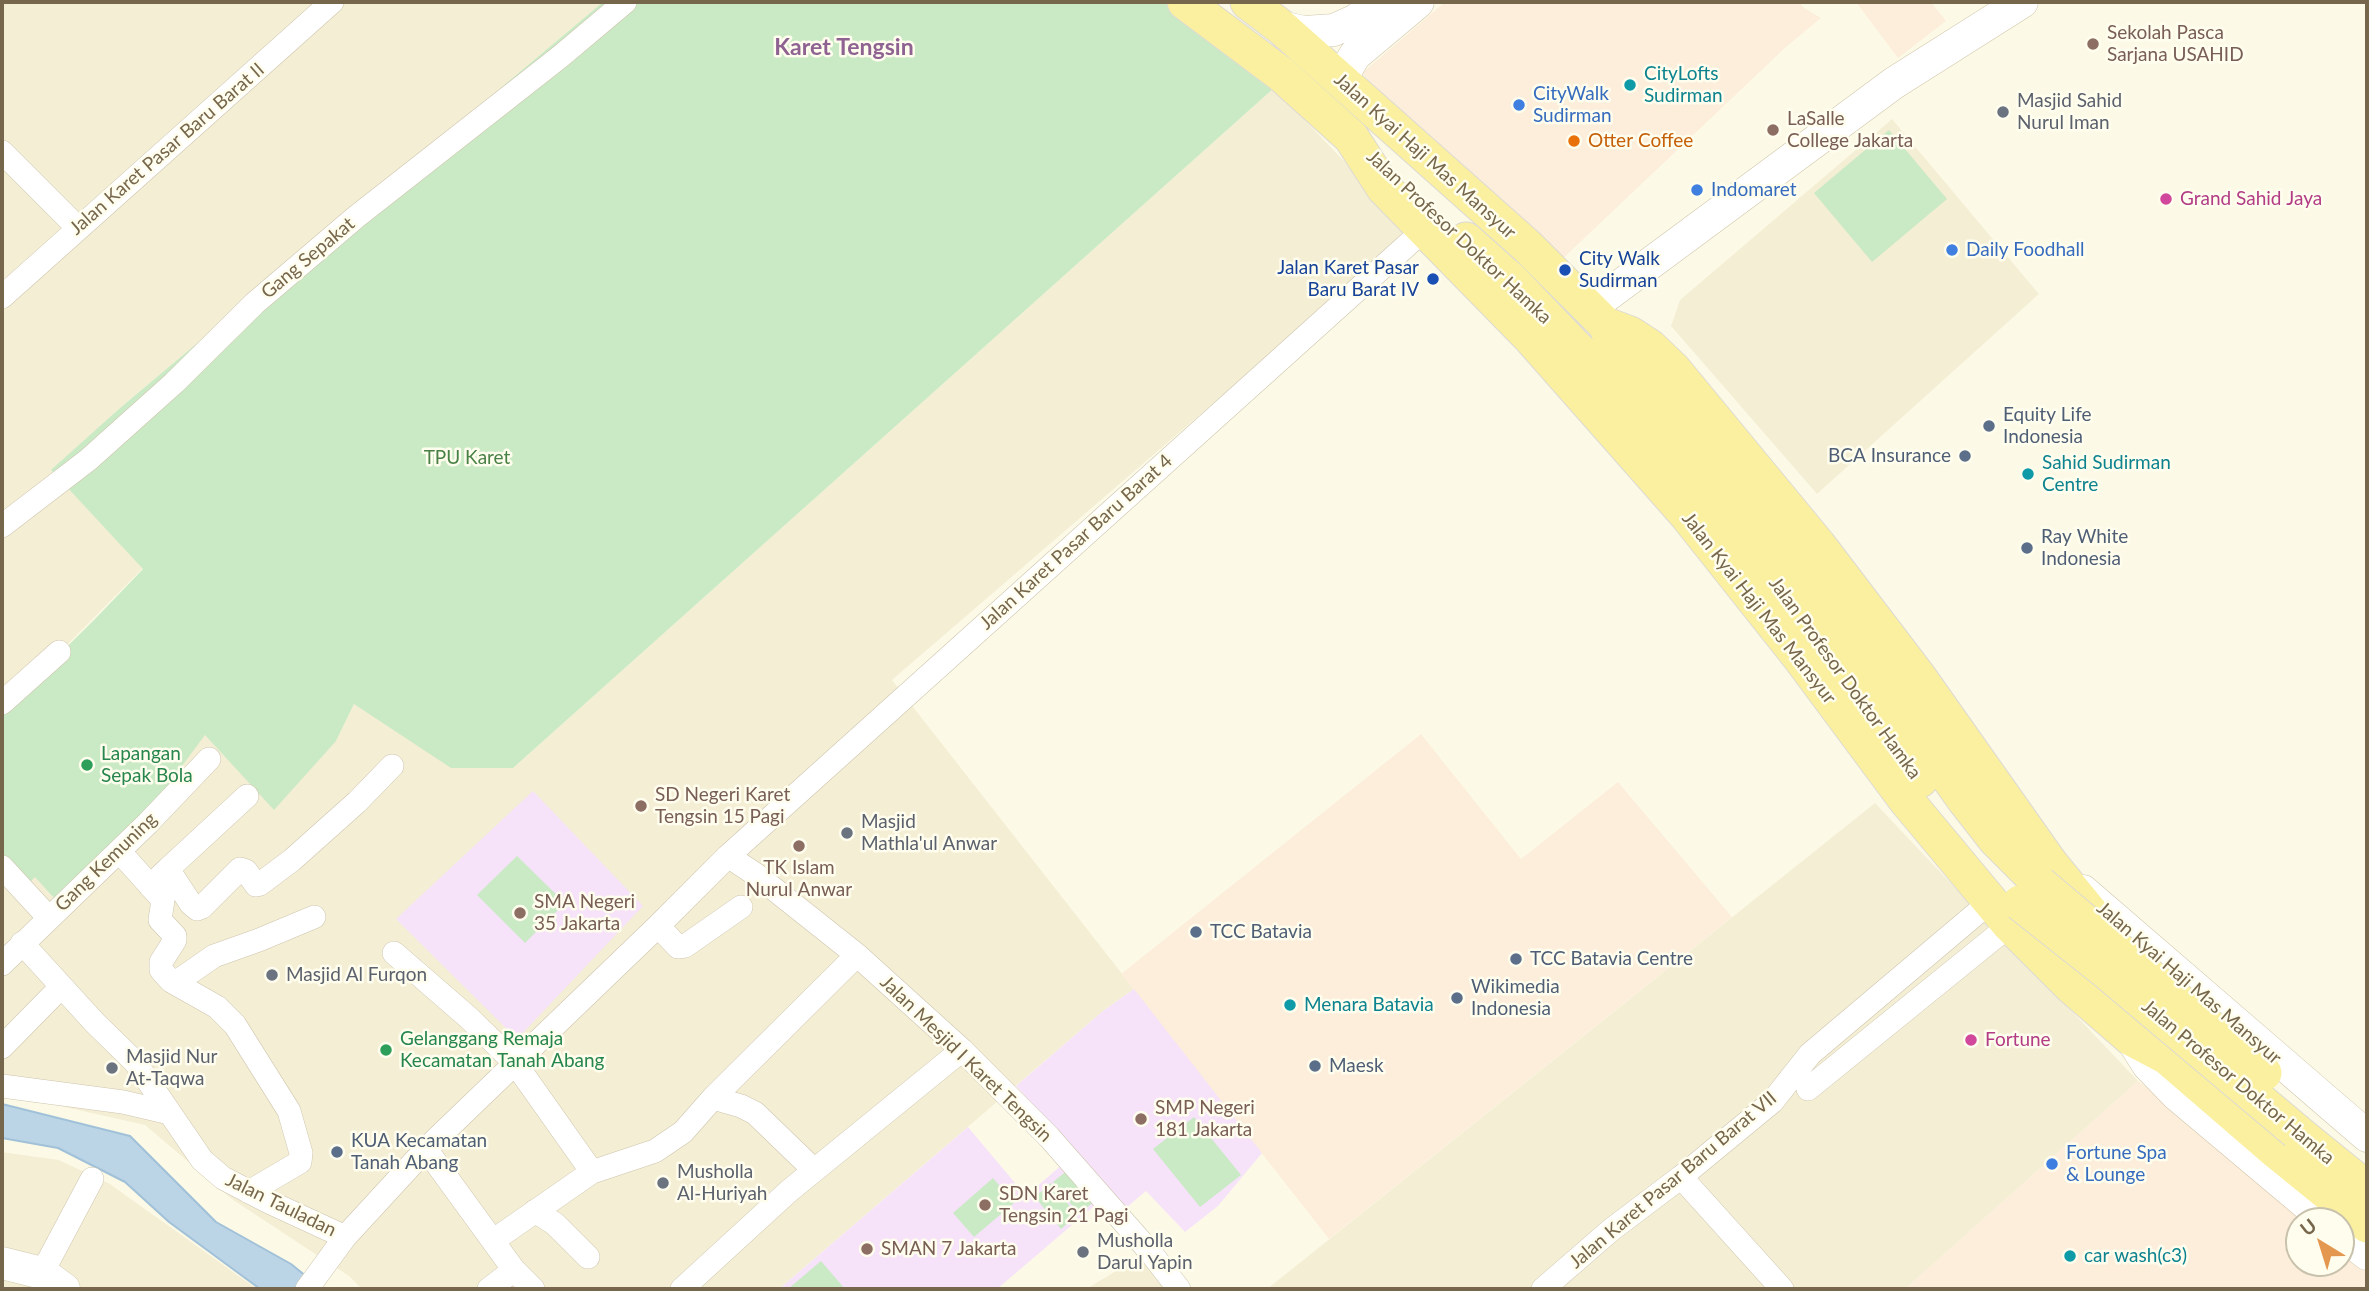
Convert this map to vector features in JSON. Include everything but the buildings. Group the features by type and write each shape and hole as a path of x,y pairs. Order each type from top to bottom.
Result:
{"main road":[{"name":"Jalan Kyai Haji Mas Mansyur","path":"1185,2 1281,74 1352,137 1384,188 1530,337 1679,506 1799,656 1898,790 2000,913 2070,985 2131,1038"},
{"name":"Jalan Kyai Haji Mas Mansyur","path":"1248,2 1281,27 1527,246 1598,316 1650,346 1708,410 1819,546 1918,676 2050,863"},
{"name":"Jalan Profesor Doktor Hamka","path":"1352,137 1644,399 1792,558 1996,840 2040,884 2367,1158"},
{"name":"Jalan Profesor Doktor Hamka","path":"1598,316 1644,399 1941,810 1976,854 2020,903 2367,1189"},
{"path":"2050,863 2195,1041 2250,1100 2283,1145 2367,1226"},
{"path":"2131,1038 2167,1057 2283,1145 2367,1201"}],"street":[{"name":"Jalan Karet Pasar Baru Barat II","path":"2,297 332,2"},
{"name":"Gang Sepakat","path":"2,526 88,460 174,383 255,303 356,217 561,56 625,2"},
{"path":"1281,27 1304,32 1334,30 1356,20 1379,2"},
{"path":"1340,80 1354,55 1418,2"},
{"path":"1598,316 1894,83 2022,2"},
{"path":"2,152 78,228"},
{"name":"Jalan Karet Pasar Baru Barat 4","path":"307,1289 338,1245 426,1149 728,856 1425,229"},
{"path":"2,704 59,652"},
{"name":"Gang Kemuning","path":"2,964 209,759"},
{"path":"168,869 197,909 240,869 246,871 258,885 292,860 357,802 392,766"},
{"path":"150,886 247,796"},
{"path":"119,851 163,900 160,920 175,936 175,940 160,966 161,970 175,983 217,1007 235,1025 289,1111 301,1153 300,1162 250,1192"},
{"name":"Jalan Mesjid I Karet Tengsin","path":"728,856 755,874 857,955 962,1051 1049,1137 1179,1289"},
{"name":"Jalan Kyai Haji Mas Mansyur","path":"2050,863 2367,1136"},
{"path":"2,867 48,918"},
{"path":"658,926 678,947 685,946 741,907"},
{"path":"1808,1089 2000,913"},
{"name":"Jalan Karet Pasar Baru Barat VII","path":"1543,1289 1611,1230 1772,1102 1810,1054 2000,913"},
{"path":"175,983 214,956 314,917"},
{"name":"Jalan Tauladan","path":"22,943 135,1062 202,1160 223,1178 338,1245"},
{"path":"394,953 469,1018 515,1063 592,1172"},
{"path":"494,1240 592,1172 655,1151 683,1132 713,1098 857,955"},
{"path":"2,1047 61,987"},
{"name":"Jalan Kyai Haji Mas Mansyur","path":"2131,1038 2148,1065 2176,1094 2310,1207"},
{"path":"682,1289 814,1170 962,1051"},
{"path":"2,1086 123,1102 170,1113"},
{"path":"713,1098 755,1113 814,1170"},
{"path":"426,1149 514,1270 533,1289"},
{"path":"1681,1177 1782,1289"},
{"path":"2,1263 53,1281 92,1179"},
{"path":"535,1211 555,1224 588,1256"},
{"path":"489,1289 514,1270"}],"shaded area":[{"path":"2,2 603,2 120,408 52,471 143,568 2,711"},
{"path":"1445,2 1799,2 1821,18 1786,47 1555,266 1362,73"},
{"path":"1856,2 1931,2 1946,21 1898,58"},
{"path":"1274,88 1412,232 892,680 1134,989 1103,1011 779,1289 362,1289 349,1276 233,1200 145,1125 2,1093 2,840 161,800 205,734 336,741 354,704 513,768"},
{"path":"1892,119 2039,294 1817,494 1671,326 1680,300"},
{"path":"1421,734 1521,859 1618,782 1732,917 1329,1239 1121,974"},
{"name":"SMA Negeri 35 Jakarta","path":"533,791 643,906 517,1039 396,919"},
{"path":"1875,803 2138,1081 1905,1289 1267,1289"},
{"name":"SMP Negeri 181 Jakarta","path":"1134,989 1262,1153 1218,1206 1185,1232 1146,1191 1126,1208 1016,1086 1103,1011"},
{"path":"2138,1081 2313,1207 2285,1207 2285,1277 2355,1277 2355,1238 2367,1246 2367,1289 1905,1289"},
{"name":"SDN Karet Tengsin 21 Pagi","path":"968,1127 1026,1196 1065,1162 1099,1202 997,1289 779,1289"},
{"path":"2,1152 59,1160 110,1184 257,1289 2,1289"},
{"path":"1141,1256 1166,1289 1086,1289"}],"green space":[{"name":"TPU Karet","path":"603,2 1188,2 1274,88 513,768 451,768 354,704 336,741 274,810 205,735 176,774 161,800 56,900 35,877 26,886 2,859 2,711 143,569 51,470 120,408"},
{"path":"1889,130 1947,199 1872,262 1814,193"},
{"path":"517,856 565,903 525,943 477,895"},
{"path":"1194,1117 1241,1175 1200,1207 1153,1149"},
{"path":"1069,1169 1095,1201 1079,1214 1053,1182"},
{"path":"993,1178 1014,1203 974,1237 953,1213"},
{"path":"1051,1183 1077,1215 1061,1229 1035,1197"},
{"path":"821,1261 845,1289 788,1289"}],"water":[{"path":"2,1104 130,1136 216,1222 291,1264 322,1289 260,1289 169,1222 125,1182 58,1148 2,1138"}],"place":[{"name":"Sekolah Pasca Sarjana USAHID","path":"2093,44"},
{"name":"CityLofts Sudirman","path":"1630,85"},
{"name":"CityWalk Sudirman","path":"1519,105"},
{"name":"Masjid Sahid Nurul Iman","path":"2003,112"},
{"name":"LaSalle College Jakarta","path":"1773,130"},
{"name":"Otter Coffee","path":"1574,141"},
{"name":"Indomaret","path":"1697,190"},
{"name":"Grand Sahid Jaya","path":"2166,199"},
{"name":"Daily Foodhall","path":"1952,250"},
{"name":"City Walk Sudirman","path":"1565,270"},
{"name":"Jalan Karet Pasar Baru Barat IV","path":"1433,279"},
{"name":"Equity Life Indonesia","path":"1989,426"},
{"name":"BCA Insurance","path":"1965,456"},
{"name":"Sahid Sudirman Centre","path":"2028,474"},
{"name":"Ray White Indonesia","path":"2027,548"},
{"name":"Lapangan Sepak Bola","path":"87,765"},
{"name":"SD Negeri Karet Tengsin 15 Pagi","path":"641,806"},
{"name":"Masjid Mathla'ul Anwar","path":"847,833"},
{"name":"TK Islam Nurul Anwar","path":"799,846"},
{"name":"SMA Negeri 35 Jakarta","path":"520,913"},
{"name":"TCC Batavia","path":"1196,932"},
{"name":"TCC Batavia Centre","path":"1516,959"},
{"name":"Masjid Al Furqon","path":"272,975"},
{"name":"Wikimedia Indonesia","path":"1457,998"},
{"name":"Menara Batavia","path":"1290,1005"},
{"name":"Fortune","path":"1971,1040"},
{"name":"Gelanggang Remaja Kecamatan Tanah Abang","path":"386,1050"},
{"name":"Maesk","path":"1315,1066"},
{"name":"Masjid Nur At-Taqwa","path":"112,1068"},
{"name":"SMP Negeri 181 Jakarta","path":"1141,1119"},
{"name":"KUA Kecamatan Tanah Abang","path":"337,1152"},
{"name":"Fortune Spa & Lounge","path":"2052,1164"},
{"name":"Musholla Al-Huriyah","path":"663,1183"},
{"name":"SDN Karet Tengsin 21 Pagi","path":"985,1205"},
{"name":"SMAN 7 Jakarta","path":"867,1249"},
{"name":"Musholla Darul Yapin","path":"1083,1252"},
{"name":"car wash(c3)","path":"2070,1256"}],"district":[{"name":"Karet Tengsin","path":"844,48"}]}
